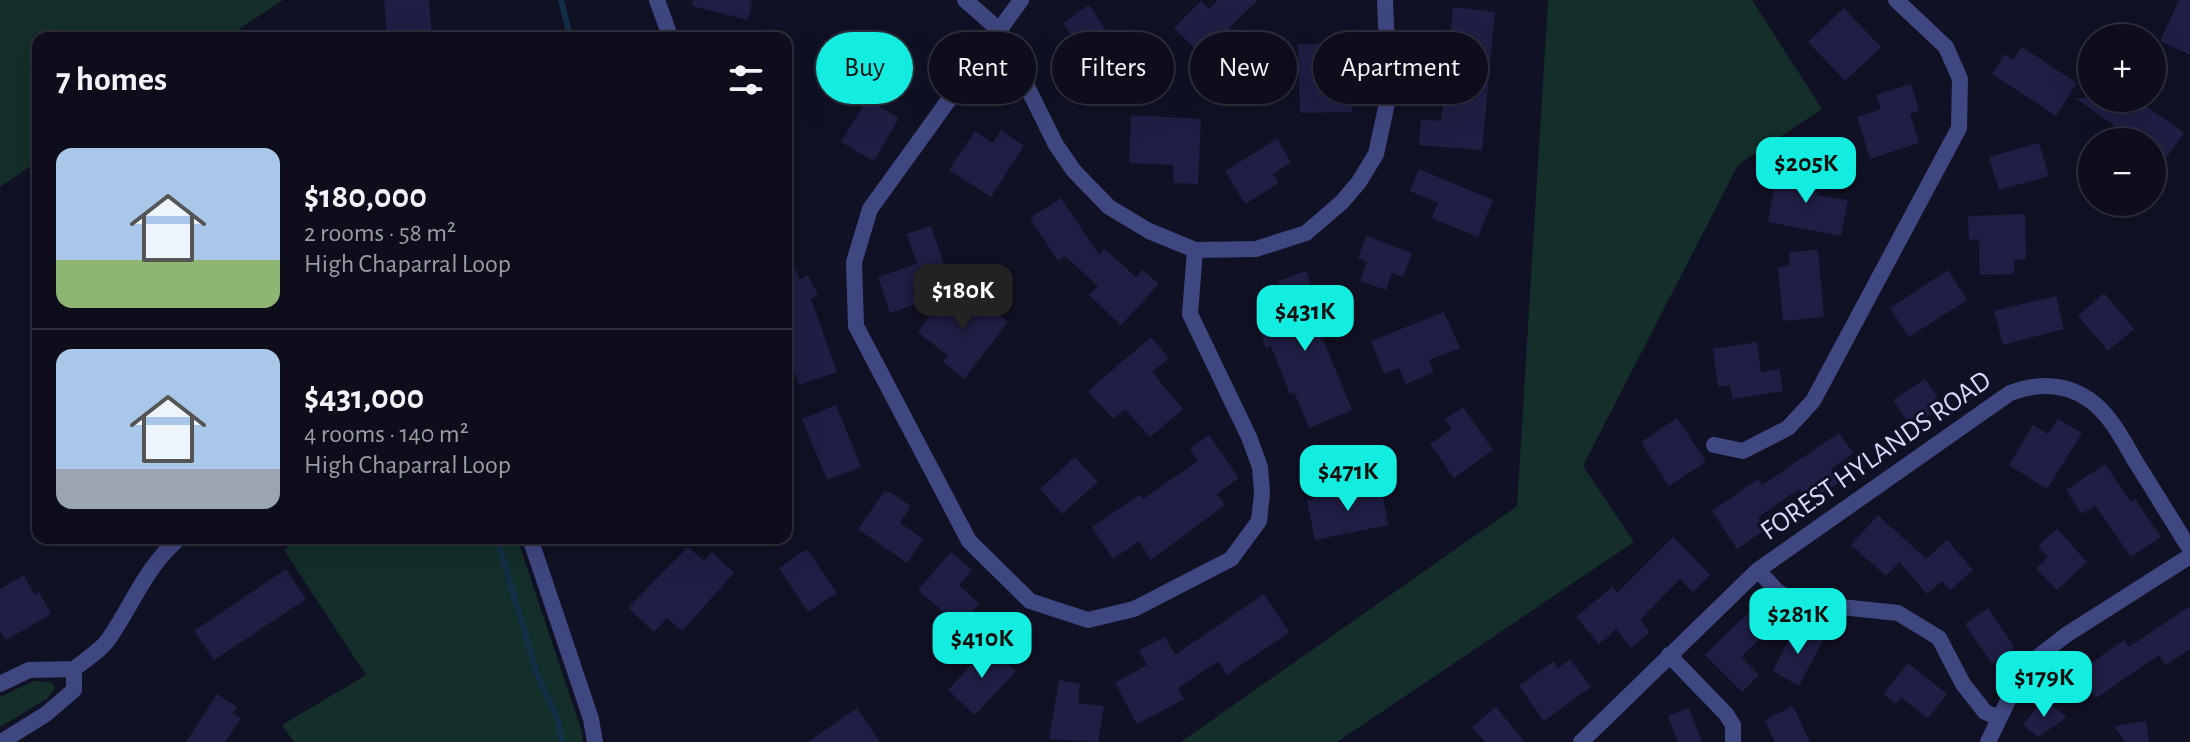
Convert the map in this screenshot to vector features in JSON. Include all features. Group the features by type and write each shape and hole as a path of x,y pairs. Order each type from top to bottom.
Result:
{"street":[{"path":"657,0 669,32"},
{"path":"965,0 999,30 1056,145 1074,171 1109,207 1149,231 1195,250 1256,249 1306,233 1342,202 1359,182 1376,154 1389,94 1385,0"},
{"path":"1021,0 870,209 854,262 856,326 969,541 1030,601 1088,620 1134,609 1231,559 1259,521 1262,493 1260,467 1249,437 1190,314 1195,250"},
{"path":"1714,445 1743,451 1788,428 1813,401 1959,128 1960,79 1946,47 1896,0"},
{"name":"FOREST HYLANDS ROAD","path":"1581,742 1758,570 2010,393 2040,386 2062,388 2090,400 2112,424 2190,549"},
{"path":"0,684 29,670 74,669 106,643 137,591 173,544"},
{"path":"532,544 591,719 595,742"},
{"path":"1988,742 2017,682 2039,656 2066,635 2190,556"},
{"path":"1758,570 1777,591 1794,602 1898,613 1921,626 1939,638 1963,684 1985,712 1999,718"},
{"path":"1669,655 1726,714 1733,725 1733,742"},
{"path":"1,742 46,714 74,690 74,669"}],"green space":[{"path":"0,0 283,0 235,32 32,32 32,165 0,187"},
{"path":"1548,0 1752,0 1822,109 1738,165 1583,466 1634,542 1337,742 1181,742 1517,506"},
{"path":"293,544 519,544 583,742 294,742 282,725 366,675 284,550"},
{"path":"34,681 51,682 55,688 48,698 0,727 0,697"}],"building":[{"path":"384,0 429,0 432,32 387,32"},
{"path":"693,0 752,0 748,20 692,6"},
{"path":"1218,0 1258,0 1229,28 1233,32 1190,32 1190,44 1174,28 1201,1 1209,9"},
{"path":"2179,0 2190,0 2190,55 2166,44 2166,28"},
{"path":"1089,5 1107,32 1069,32 1063,23"},
{"path":"1453,7 1495,12 1488,86 1488,32 1450,32"},
{"path":"1844,8 1881,47 1845,81 1808,42"},
{"path":"1298,44 1313,44 1313,104 1352,104 1352,112 1300,113"},
{"path":"2022,47 2077,83 2056,116 1992,74 2005,54 2013,60"},
{"path":"1911,84 1919,111 1910,114 1919,143 1870,159 1857,117 1881,109 1876,95"},
{"path":"864,104 875,104 899,118 874,161 841,142"},
{"path":"1443,104 1486,104 1482,150 1419,145 1421,119 1441,121"},
{"path":"2095,112 2155,112 2184,133 2166,158 2166,128 2117,128"},
{"path":"1131,115 1201,119 1198,184 1173,183 1173,165 1129,163"},
{"path":"1001,130 1024,146 991,197 949,170 975,131 993,143"},
{"path":"1277,139 1291,162 1273,174 1279,183 1245,204 1225,171"},
{"path":"2039,143 2049,176 1999,190 1989,157"},
{"path":"1419,169 1493,200 1478,237 1432,218 1438,203 1410,191"},
{"path":"1792,169 1821,174 1817,195 1848,200 1841,236 1768,222 1776,176 1790,179"},
{"path":"1061,198 1099,255 1105,249 1136,277 1143,270 1159,284 1121,325 1089,295 1098,286 1065,256 1058,261 1030,218"},
{"path":"2025,214 2026,259 2014,260 2014,274 1980,275 1979,239 1969,240 1968,216"},
{"path":"931,226 946,270 926,277 946,294 890,313 878,277 917,264 907,234"},
{"path":"1366,236 1412,253 1403,277 1392,273 1386,290 1360,281 1367,262 1358,258"},
{"path":"1818,250 1824,317 1783,321 1778,267 1790,266 1789,252"},
{"path":"792,264 800,279 808,275 818,295 811,299 837,372 799,385 792,365"},
{"path":"1948,270 1967,300 1909,337 1890,308"},
{"path":"1306,271 1325,328 1319,330 1352,410 1309,428 1294,392 1290,394 1271,346 1266,348 1257,322 1288,312 1278,281"},
{"path":"970,293 1008,322 964,379 943,362 948,356 918,332 947,294 959,308"},
{"path":"2104,293 2134,329 2108,351 2078,316"},
{"path":"2056,296 2064,329 2003,345 1994,311"},
{"path":"1444,312 1460,348 1429,360 1434,372 1406,384 1399,368 1384,374 1371,341"},
{"path":"1151,337 1169,358 1152,372 1183,409 1150,437 1125,409 1113,419 1088,391"},
{"path":"1757,342 1761,372 1779,369 1783,391 1733,399 1730,385 1718,387 1713,349"},
{"path":"1925,379 1943,406 1911,427 1893,400"},
{"path":"836,405 861,467 827,480 802,419"},
{"path":"1463,407 1493,450 1454,478 1430,444 1452,429 1445,420"},
{"path":"1677,418 1706,462 1669,486 1641,442"},
{"path":"2058,419 2082,433 2047,489 2009,465 2033,425 2048,434"},
{"path":"1839,433 1853,453 1831,469 1840,482 1809,503 1799,489 1758,517 1766,529 1737,549 1712,511 1758,479 1762,485"},
{"path":"1209,435 1239,478 1217,494 1225,505 1151,560 1139,541 1113,559 1092,527 1140,495 1143,499 1198,461 1190,449"},
{"path":"1075,457 1098,482 1062,514 1040,489"},
{"path":"2105,464 2131,502 2135,499 2161,537 2131,557 2095,505 2082,514 2066,490"},
{"path":"1381,486 1388,525 1315,540 1307,500"},
{"path":"884,492 890,492 911,506 900,523 923,539 907,563 858,529"},
{"path":"1878,515 1926,559 1947,540 1973,570 1950,590 1942,581 1927,594 1899,562 1886,576 1851,545"},
{"path":"2057,529 2087,562 2057,590 2036,568 2048,557 2038,546"},
{"path":"1673,537 1710,575 1693,592 1680,579 1640,620 1650,632 1631,648 1616,629 1599,644 1576,617 1612,587 1617,593"},
{"path":"688,547 704,561 712,552 734,573 682,631 667,618 654,632 628,608"},
{"path":"807,549 837,593 808,612 779,568"},
{"path":"951,552 972,570 959,585 979,604 960,626 918,590"},
{"path":"286,569 306,599 214,660 194,631"},
{"path":"24,575 35,595 39,592 51,614 6,640 0,631 0,589"},
{"path":"1264,594 1289,632 1227,675 1218,661 1178,688 1184,699 1137,724 1115,683 1147,665 1139,650 1165,637 1175,655"},
{"path":"2190,606 2190,649 2166,665 2159,655 2096,698 2078,672 2124,640 2129,647"},
{"path":"1988,608 2015,648 1992,664 1965,624"},
{"path":"1749,612 1768,631 1741,657 1759,675 1742,692 1705,655"},
{"path":"1796,626 1823,640 1799,686 1773,671"},
{"path":"988,646 1016,671 975,715 948,690"},
{"path":"1570,659 1591,687 1544,721 1519,686 1554,661 1558,668"},
{"path":"1908,663 1947,694 1928,718 1901,698 1896,704 1883,694"},
{"path":"1059,680 1080,684 1078,703 1104,706 1098,742 1049,739"},
{"path":"217,694 237,707 233,713 241,718 225,742 186,742"},
{"path":"2043,699 2067,717 2038,737 2023,725"},
{"path":"1793,706 1810,742 1775,742 1765,720"},
{"path":"1496,707 1525,742 1485,742 1472,727"},
{"path":"857,708 880,742 808,742"},
{"path":"1689,708 1702,742 1678,742 1668,716"},
{"path":"2146,721 2149,742 2125,742 2114,726"}],"waterway":[{"path":"561,0 568,32"},
{"path":"499,544 537,674 558,719 562,742"}]}
